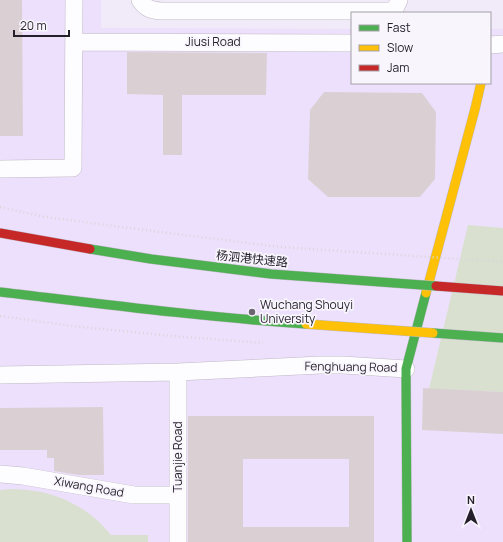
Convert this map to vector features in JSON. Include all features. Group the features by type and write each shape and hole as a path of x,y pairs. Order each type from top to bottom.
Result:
{"main road":[{"name":"Fenghuang Road","path":"406,369 481,84"},
{"name":"杨泗港快速路","path":"0,233 151,259 271,274 503,291"},
{"path":"0,292 264,321 503,338"},
{"path":"406,369 406,542"}],"street":[{"path":"0,169 73,168 74,0"},
{"path":"140,0 143,6 150,10 161,11 388,11 393,10 399,0"},
{"name":"Jiusi Road","path":"74,42 351,43"},
{"path":"491,45 503,44"},
{"name":"Fenghuang Road","path":"0,375 178,372 320,365 406,369"},
{"name":"Tuanjie Road","path":"178,372 178,542"},
{"name":"Xiwang Road","path":"0,474 23,476 134,495 178,495"}],"path":[{"path":"0,207 45,217 281,247 503,262"}],"shaded area":[{"name":"Wuchang Shouyi University","path":"0,0 101,0 101,28 351,29 351,84 491,84 491,29 503,29 503,542 0,542"}],"green space":[{"path":"468,225 503,228 503,392 429,389"},
{"path":"13,489 35,491 57,496 87,512 111,535 148,535 148,542 0,542 0,490"}],"building":[{"path":"0,0 22,0 23,136 0,136"},
{"path":"127,52 267,53 266,95 182,95 182,155 163,155 163,95 127,94"},
{"path":"324,92 422,93 436,112 435,179 420,197 328,197 308,179 310,110"},
{"path":"423,388 503,392 503,434 422,430"},
{"path":"103,407 104,475 79,475 54,471 54,458 47,458 47,450 0,450 0,408"},
{"path":"188,416 374,416 374,542 188,542","holes":["243,459 349,459 349,527 243,527"]}],"traffic: fast":[{"path":"90,249 151,259 271,274 436,286"},
{"path":"0,292 114,306 306,324"},
{"path":"407,542 406,369 426,293"},
{"path":"433,333 503,338"}],"traffic: slow":[{"path":"426,293 481,84"},
{"path":"306,324 433,333"}],"traffic: jam":[{"path":"0,233 90,249"},
{"path":"436,286 503,291"}],"place":[{"name":"Wuchang Shouyi University","path":"252,312"}]}
